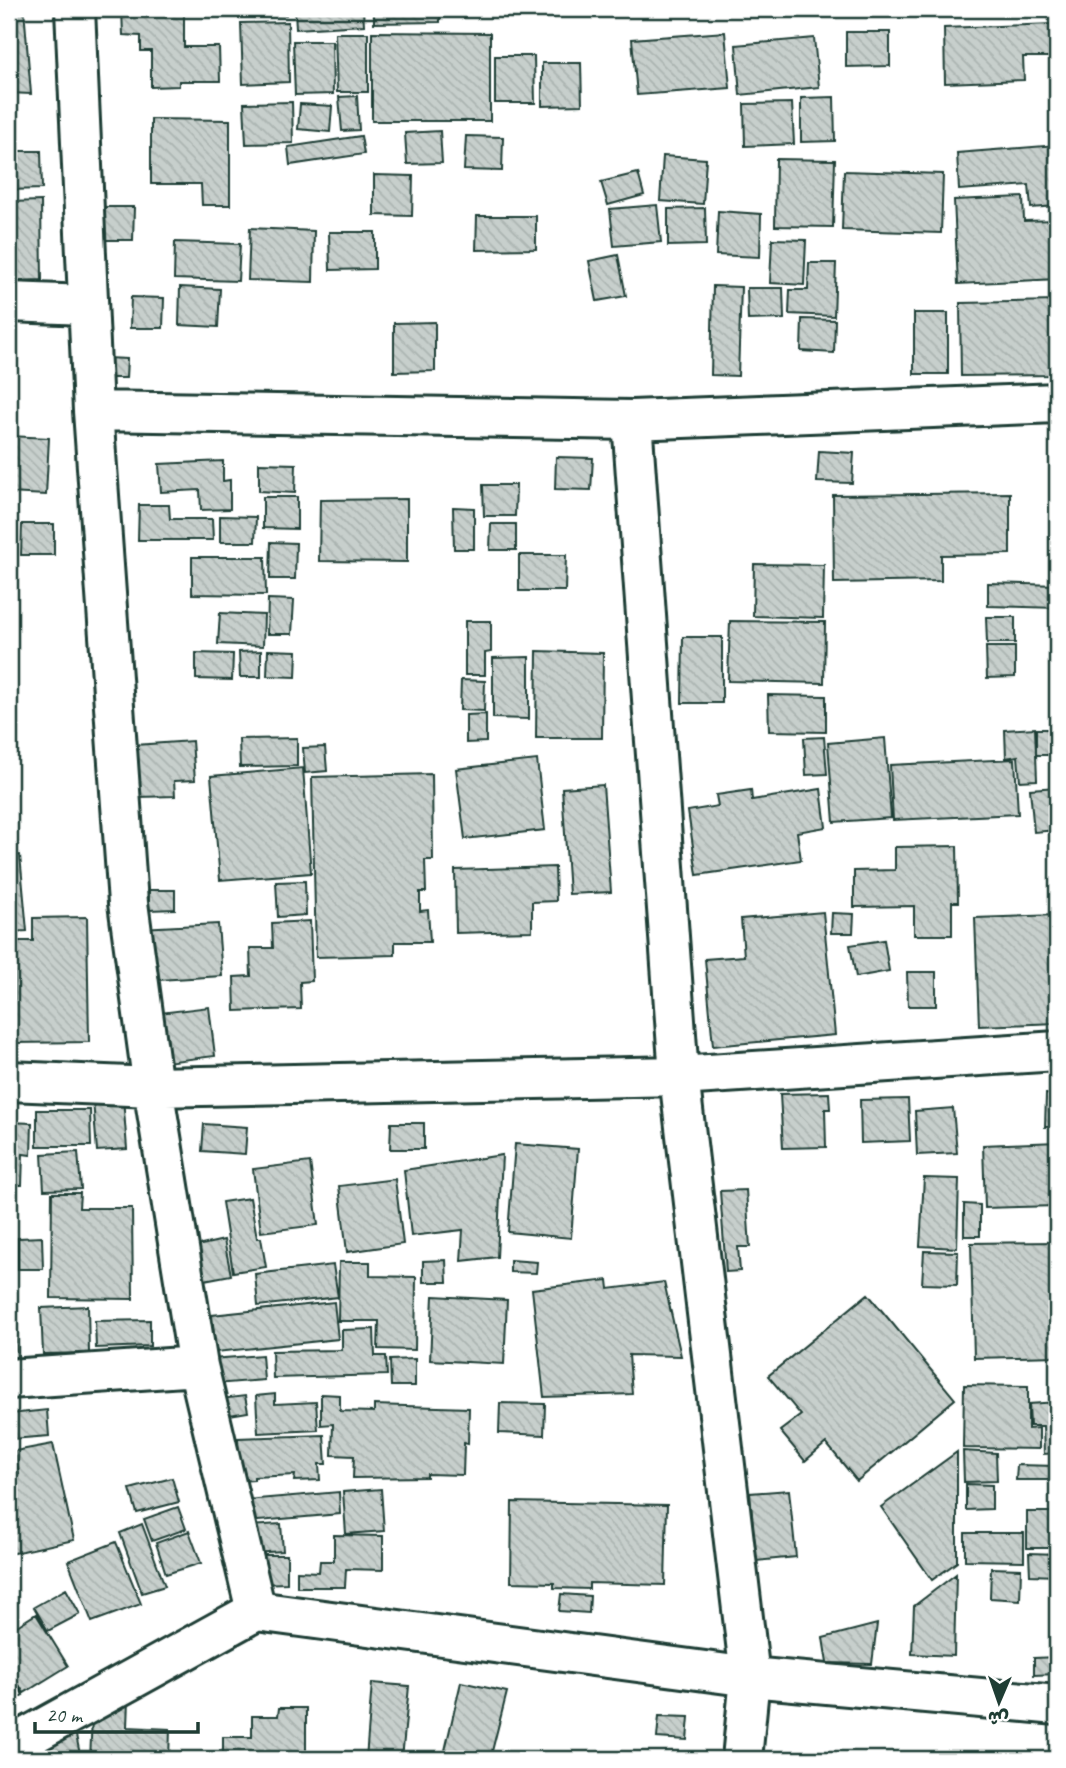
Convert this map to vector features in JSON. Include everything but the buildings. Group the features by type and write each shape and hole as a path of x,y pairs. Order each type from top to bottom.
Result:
{"street":[{"path":"75,9 93,411 128,903 153,1087 198,1366 256,1611"},
{"path":"9,302 87,305"},
{"path":"93,411 632,421 1057,403"},
{"path":"632,421 680,1076 750,1678 741,1759"},
{"path":"9,1081 153,1087 680,1076 1057,1051"},
{"path":"9,1378 198,1366"},
{"path":"9,1747 256,1611 750,1678 1057,1705"}]}
